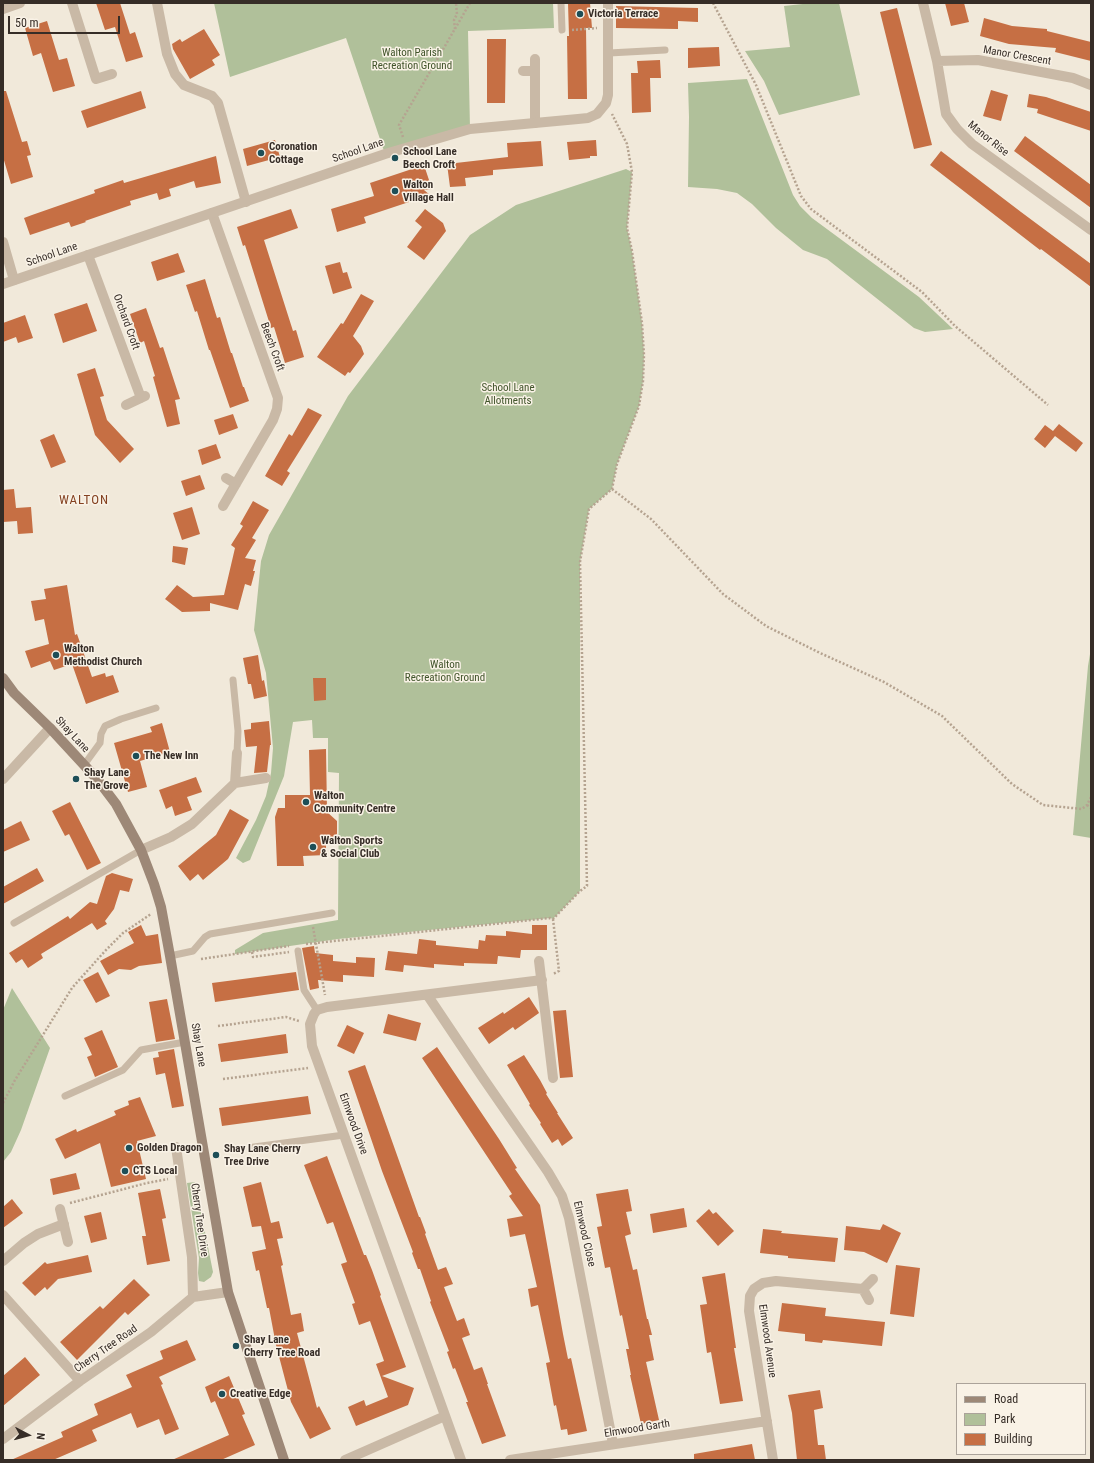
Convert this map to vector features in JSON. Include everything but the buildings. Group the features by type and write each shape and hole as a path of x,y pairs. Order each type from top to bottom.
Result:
{"main road":[{"name":"Shay Lane","path":"3,678 14,693 50,728 97,779 116,804 141,850 161,907 228,1292 282,1459"}],"street":[{"path":"3,9 20,3"},
{"path":"72,3 96,79 112,74"},
{"path":"157,3 167,54 175,74 184,85 212,96 218,103 246,202"},
{"path":"606,103 609,87 608,3"},
{"name":"Manor Rise","path":"923,3 937,61 946,114 956,129 972,144 1091,230"},
{"path":"535,59 535,122"},
{"name":"Manor Crescent","path":"937,61 978,60 1073,78 1091,85"},
{"path":"523,71 535,71"},
{"name":"School Lane","path":"3,284 406,147 470,129 588,118 597,114 606,103"},
{"name":"Beech Croft","path":"212,214 278,398 277,409 273,420 223,506"},
{"path":"3,242 14,280"},
{"name":"Orchard Croft","path":"88,255 143,397 126,405"},
{"path":"226,478 236,484"},
{"path":"3,779 50,728"},
{"path":"235,783 237,753"},
{"path":"141,850 171,837 192,824 235,783 266,778"},
{"path":"539,961 553,1078"},
{"path":"310,1024 314,1014 322,1009 542,980"},
{"name":"Elmwood Close","path":"428,996 548,1172 562,1196 569,1218 614,1444"},
{"name":"Elmwood Drive","path":"310,1024 312,1046 461,1460"},
{"name":"Cherry Tree Drive","path":"176,1147 192,1257 193,1297"},
{"path":"60,1209 68,1242"},
{"path":"3,1261 24,1243 38,1234 64,1224"},
{"path":"869,1300 863,1289 873,1279"},
{"name":"Elmwood Avenue","path":"773,1460 749,1311 750,1296 754,1289 763,1283 776,1281 863,1289"},
{"path":"193,1297 228,1292"},
{"path":"3,1295 80,1381"},
{"name":"Cherry Tree Road","path":"3,1439 80,1381 151,1332 193,1297"},
{"path":"345,1460 445,1416"},
{"name":"Elmwood Garth","path":"510,1460 767,1421"}],"lane":[{"path":"561,3 562,30"},
{"path":"609,53 665,50"},
{"path":"233,680 238,731 237,753"},
{"path":"84,764 100,742 101,734 105,726 121,719 156,708"},
{"path":"14,923 141,850"},
{"path":"170,956 193,952 205,937 210,934 332,913"},
{"path":"296,948 304,990 322,1009"},
{"path":"65,1096 123,1070 141,1050 185,1042"},
{"path":"254,1147 344,1135"}],"path":[{"path":"455,29 454,20 457,14 456,3"},
{"path":"406,147 399,125 470,3"},
{"path":"713,3 756,85 801,196 812,209 922,292 955,326 1048,406"},
{"path":"562,30 609,27"},
{"path":"553,919 580,891 587,886 580,562 589,509 612,489 617,464 639,406 644,382 642,323 632,251 627,228 632,172 627,144 606,103"},
{"path":"612,489 651,518 723,594 766,626 820,653 884,682 942,716 1012,784 1043,806 1082,809 1087,806 1091,797"},
{"path":"1087,806 1091,808"},
{"path":"3,1103 15,1080 72,988 123,933 161,907"},
{"path":"312,916 322,1009"},
{"path":"302,944 550,918 553,919"},
{"path":"542,980 559,971 553,919"},
{"path":"252,952 253,957 296,948"},
{"path":"200,959 296,948"},
{"path":"218,1026 286,1017 310,1024"},
{"path":"223,1079 320,1067"},
{"path":"60,1209 68,1204 119,1190 181,1177"}],"green space":[{"name":"Walton Parish Recreation Ground","path":"214,3 553,3 554,28 468,31 470,129 385,154 346,38 230,77"},
{"path":"812,3 839,3 860,95 779,115 764,81 745,51 790,47 784,6"},
{"path":"747,79 793,195 800,206 812,218 919,297 953,329 925,332 914,328 827,259 803,250 776,228 752,204 737,193 717,189 688,187 688,83"},
{"path":"626,169 632,172 627,228 632,251 642,323 644,355 643,381 639,406 617,464 612,489 589,509 580,562 580,891 553,919 550,918 338,939 235,954 235,950 263,933 338,920 339,773 328,772 328,738 313,738 312,720 293,722 284,776 250,860 243,863 236,858 256,820 266,796 271,773 273,748 266,673 254,630 261,561 269,535 348,396 470,235 516,205"},
{"path":"1091,648 1091,838 1073,835 1088,666"},
{"path":"12,988 50,1048 21,1130 11,1152 3,1162 3,1010"},
{"path":"195,1182 213,1272 211,1277 204,1282 199,1281 199,1258 187,1183"}],"place":[{"name":"Victoria Terrace","path":"580,14"},
{"name":"Coronation Cottage","path":"261,153"},
{"name":"School Lane Beech Croft","path":"395,158"},
{"name":"Walton Village Hall","path":"395,191"},
{"name":"Walton Methodist Church","path":"56,655"},
{"name":"The New Inn","path":"136,756"},
{"name":"Shay Lane The Grove","path":"76,779"},
{"name":"Walton Community Centre","path":"306,802"},
{"name":"Walton Sports & Social Club","path":"313,847"},
{"name":"Golden Dragon","path":"129,1148"},
{"name":"Shay Lane Cherry Tree Drive","path":"216,1155"},
{"name":"CTS Local","path":"125,1171"},
{"name":"Shay Lane Cherry Tree Road","path":"236,1346"},
{"name":"Creative Edge","path":"222,1394"}],"district":[{"name":"WALTON","path":"84,501"}],"park label":[{"name":"School Lane Allotments","path":"508,394"},
{"name":"Walton Recreation Ground","path":"445,671"}]}
